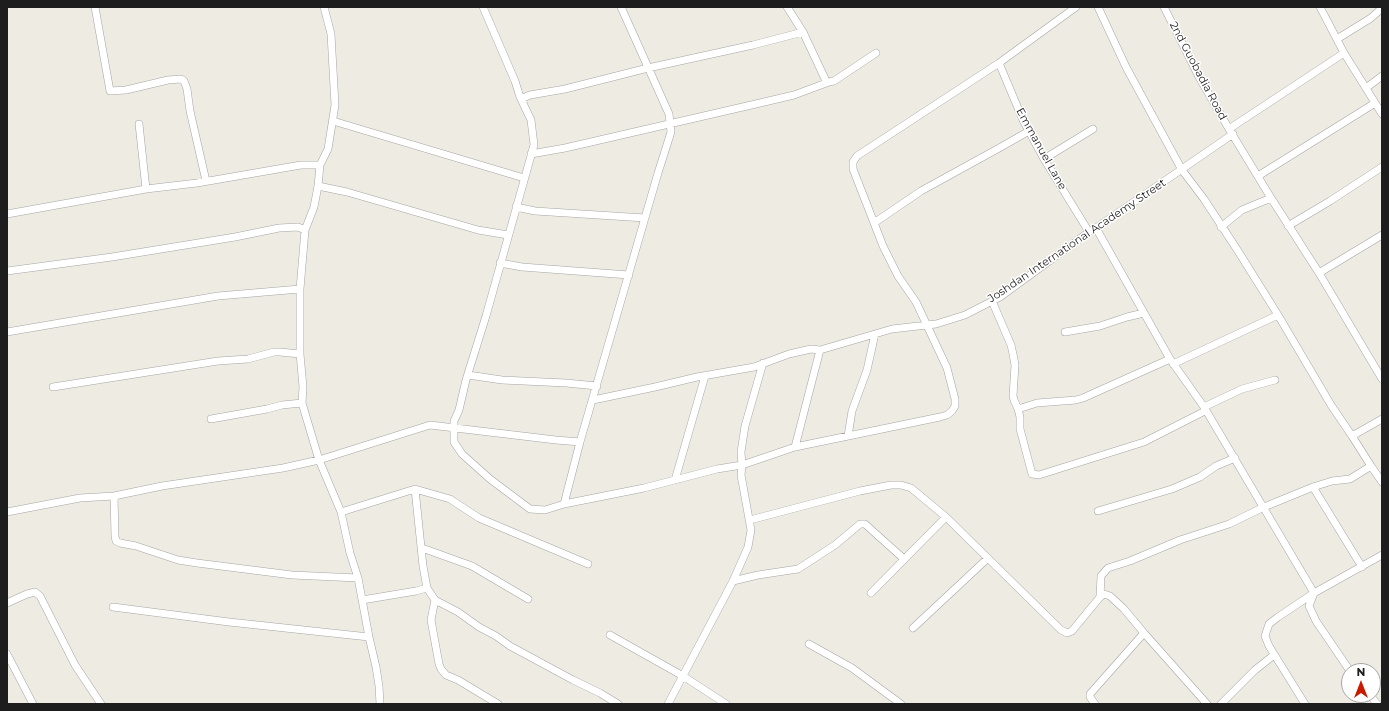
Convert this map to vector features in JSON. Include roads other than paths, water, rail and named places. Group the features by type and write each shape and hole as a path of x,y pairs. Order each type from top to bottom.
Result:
{"street":[{"path":"95,7 110,91 126,90 168,80 181,79 184,81 187,89 190,111 206,182"},
{"path":"324,7 331,34 335,106 328,149 320,165 314,207 305,230 300,289 300,354 303,387 302,403 318,460 341,512 350,553 358,578 379,686 380,704"},
{"path":"482,7 531,120 534,145 459,410 454,421 454,442 462,454 490,479 524,505 530,509 545,510 564,504 644,488 717,469 742,465 795,447 940,417 947,415 952,411 955,406 955,399 947,368 916,302 898,276 883,246 852,165 854,159 999,63 1076,7"},
{"path":"564,504 580,442 671,132 671,124 668,114 621,7"},
{"path":"787,7 803,32 826,81 829,82"},
{"path":"1098,7 1126,67 1182,170 1204,199 1238,252 1278,315 1331,405 1382,482"},
{"name":"2nd Guobadia Road","path":"1164,7 1199,77 1231,132 1382,379"},
{"path":"1320,7 1344,53 1382,114"},
{"path":"1337,39 1371,18 1382,8"},
{"path":"521,99 530,95 565,89 648,68 742,48 803,32"},
{"path":"531,154 565,148 794,95 834,81 876,53"},
{"name":"Joshdan International Academy Street","path":"593,400 754,367 788,354 811,349 820,350 892,329 926,326 965,315 992,301 1089,232 1182,170 1231,132 1344,53"},
{"name":"Emmanuel Lane","path":"999,63 1029,130 1044,159 1089,232"},
{"path":"1366,88 1382,76"},
{"path":"1258,176 1375,103"},
{"path":"333,121 524,178"},
{"path":"139,124 146,189"},
{"path":"1044,159 1093,129"},
{"path":"874,223 921,191 1029,130"},
{"path":"7,214 146,189 166,188 206,182 301,165 320,165"},
{"path":"1288,226 1382,167"},
{"path":"318,186 348,192 478,230 508,235"},
{"path":"1221,227 1242,210 1271,198"},
{"path":"516,207 535,211 645,218"},
{"path":"7,272 112,257 235,237 279,228 298,227 305,230"},
{"path":"1096,228 1171,361 1205,409 1314,593"},
{"path":"1319,274 1382,235"},
{"path":"500,263 522,267 629,275"},
{"path":"7,332 218,296 300,289"},
{"path":"992,301 1014,354 1015,365 1013,396 1020,417 1020,429 1032,474 1035,475 1144,442 1242,389 1275,380"},
{"path":"1065,332 1100,326 1144,313"},
{"path":"1018,409 1042,402 1076,400 1278,315"},
{"path":"848,436 852,411 867,370 875,334"},
{"path":"795,447 820,350"},
{"path":"53,387 218,361 248,359 274,352 300,354"},
{"path":"668,704 733,581 751,537 750,520 741,474 741,452 745,426 763,364"},
{"path":"468,375 502,380 597,386"},
{"path":"675,480 705,376"},
{"path":"211,419 282,405 302,403"},
{"path":"1352,436 1382,419"},
{"path":"7,512 80,498 114,496 162,486 283,468 318,460 430,425 580,442"},
{"path":"1098,511 1172,489 1200,477 1216,466 1235,458"},
{"path":"750,520 860,491 891,485 902,485 910,488 946,517 1053,624 1060,630 1067,633 1075,628 1100,596 1101,576 1108,568 1130,561 1180,540 1229,524 1264,507 1313,487 1350,479 1371,466"},
{"path":"1313,487 1362,567"},
{"path":"341,512 415,490 450,498 479,518 588,564"},
{"path":"415,490 423,566 427,588 435,600 458,612 510,646 618,704"},
{"path":"114,496 115,536 116,541 120,543 136,546 178,560 292,575 358,578"},
{"path":"871,593 946,517"},
{"path":"733,581 758,575 798,569 835,545 860,524 865,524 904,559"},
{"path":"422,548 472,566 528,599"},
{"path":"1305,704 1274,655 1265,636 1269,624 1314,593 1382,555"},
{"path":"912,628 988,558"},
{"path":"362,600 427,588"},
{"path":"7,603 35,592 40,596 75,665 101,704"},
{"path":"1314,593 1309,606 1316,621 1345,663"},
{"path":"1100,596 1104,594 1110,596 1124,609 1207,704"},
{"path":"435,600 431,620 440,669 446,675 458,680 498,704"},
{"path":"113,608 369,637"},
{"path":"1095,704 1090,697 1090,694 1144,633"},
{"path":"610,635 683,676 726,704"},
{"path":"809,644 852,668 901,704"},
{"path":"7,654 33,704"},
{"path":"1221,704 1255,670 1274,655"}]}
